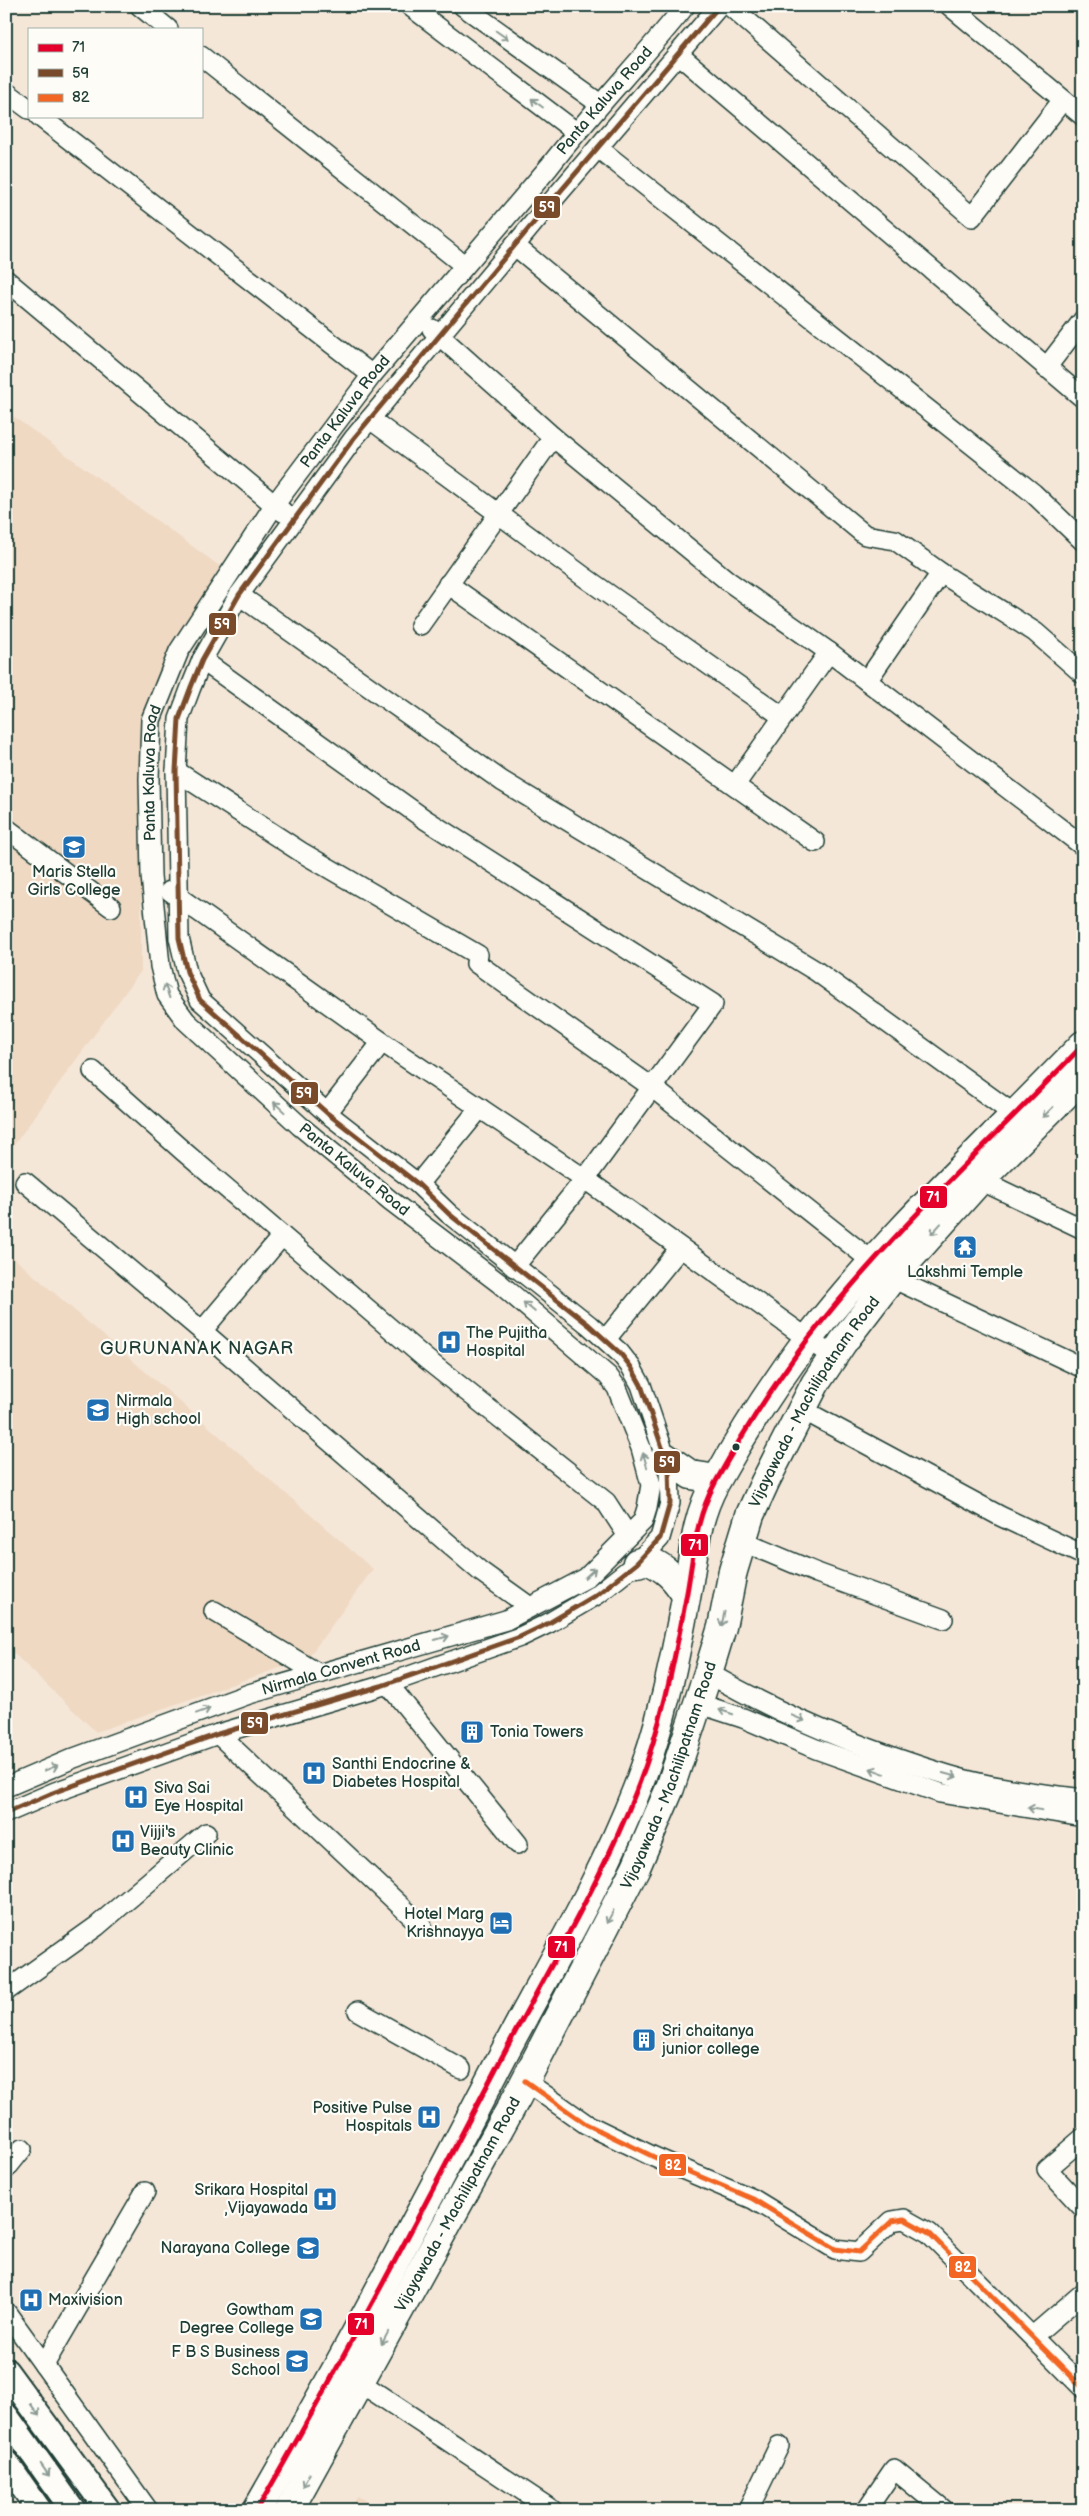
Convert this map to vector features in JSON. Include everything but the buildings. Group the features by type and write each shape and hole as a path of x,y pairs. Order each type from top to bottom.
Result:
{"highway":[{"name":"Vijayawada - Machilipatnam Road","path":"289,2510 361,2383 525,2081 636,1868 670,1788 708,1673 722,1627 742,1541 764,1482 815,1384 833,1357 882,1270 926,1204 1083,1045"},
{"name":"Vijayawada - Machilipatnam Road","path":"257,2510 426,2203 608,1857 638,1787 670,1676 686,1595 696,1526 703,1506 717,1479 781,1377 808,1339 980,1180 1083,1077"},
{"path":"665,1456 691,1475 717,1479"},
{"path":"638,1564 647,1560 661,1566 674,1576 686,1595"},
{"path":"562,1943 588,1959"}],"main road":[{"path":"6,2371 108,2510"},
{"path":"6,2416 73,2510"},
{"path":"6,2463 38,2510"}],"street":[{"path":"140,6 167,28"},
{"path":"410,6 576,132"},
{"path":"463,6 600,104"},
{"name":"Panta Kaluva Road","path":"647,1508 651,1485 641,1448 617,1388 608,1376 499,1283 391,1201 300,1126 186,1021 167,995 160,966 151,881 149,779 151,720 178,651 275,504 372,375 549,167 576,132 685,6"},
{"name":"Panta Kaluva Road","path":"668,1513 670,1468 641,1386 631,1367 606,1339 514,1267 449,1214 418,1184 328,1113 200,1000 187,972 179,938 176,771 180,719 202,660 239,595 370,419 440,337 514,245 679,55 719,6"},
{"path":"730,6 972,217 1062,101"},
{"path":"950,6 1062,101 1083,116"},
{"path":"679,55 1083,398"},
{"path":"202,57 464,265"},
{"path":"6,92 28,108"},
{"path":"42,118 372,375"},
{"path":"598,148 1033,493 1083,541"},
{"path":"514,245 865,535 895,540 941,573 1035,632 1083,674"},
{"path":"6,280 293,521"},
{"path":"421,317 440,337 553,437 728,581 829,652 1083,846"},
{"path":"1046,368 1083,320"},
{"path":"370,419 587,579 783,717"},
{"path":"420,625 553,437"},
{"path":"867,681 941,573"},
{"path":"448,584 815,842"},
{"path":"239,595 502,781 816,971 1015,1116"},
{"path":"735,785 829,652"},
{"path":"202,660 422,818 713,1004 585,1179 514,1267"},
{"path":"176,771 301,852 478,955 476,963 571,1028 653,1088 882,1270 1083,1368"},
{"path":"6,828 110,907"},
{"path":"151,881 177,895 382,1042 585,1179 833,1357"},
{"path":"328,1113 382,1042"},
{"path":"93,1071 426,1359 606,1502 628,1536"},
{"path":"418,1184 480,1108"},
{"path":"980,1180 1083,1229"},
{"path":"25,1182 202,1331 480,1571 530,1607"},
{"path":"202,1331 282,1236"},
{"path":"606,1339 680,1248"},
{"path":"803,1410 1000,1516 1083,1555"},
{"name":"Nirmala Convent Road","path":"6,1787 74,1758 249,1694 506,1620 586,1578 643,1521 647,1508"},
{"name":"Nirmala Convent Road","path":"6,1813 55,1792 218,1734 388,1684 520,1637 549,1623 598,1594 638,1564 660,1538 668,1513"},
{"path":"742,1541 817,1573 943,1619"},
{"path":"214,1611 319,1674"},
{"path":"708,1673 749,1697 853,1741 950,1775 1036,1793 1083,1799"},
{"path":"388,1684 518,1844"},
{"path":"697,1703 743,1718 816,1749 940,1793 1083,1817"},
{"path":"218,1734 422,1926"},
{"path":"6,1990 97,1926 206,1833"},
{"path":"358,2011 461,2069"},
{"path":"525,2081 586,2124 654,2157 753,2199 835,2249 859,2252 892,2221 904,2219 929,2233 1083,2388"},
{"path":"1083,2138 1047,2168 1083,2208"},
{"path":"6,2169 22,2149"},
{"path":"44,2365 146,2192"},
{"path":"1033,2336 1083,2293"},
{"path":"6,2312 148,2510"},
{"path":"361,2383 552,2510"},
{"path":"748,2510 779,2446"},
{"path":"866,2510 894,2468 944,2510"}],"shaded area":[{"name":"Maris Stella Girls College","path":"6,411 221,567 176,640 142,722 141,971 6,1156"},
{"name":"Nirmala High school","path":"6,1251 373,1569 308,1658 96,1732 6,1646"},
{"path":"358,2496 379,2510 349,2510"}],"transit line":[{"name":"59","path":"6,1813 55,1792 218,1734 381,1686 520,1637 549,1623 598,1594 637,1563 660,1538 670,1503 669,1468 641,1385 631,1367 620,1353 589,1325 449,1214 418,1184 327,1113 200,1000 187,972 179,938 176,771 179,719 202,660 239,595 354,438 541,214 719,6"},
{"name":"71","path":"257,2510 412,2228 591,1891 623,1824 646,1766 666,1695 699,1525 708,1497 725,1465 759,1410 808,1339 872,1262 1083,1045"},
{"name":"82","path":"525,2081 586,2124 654,2157 753,2199 835,2249 859,2252 892,2221 904,2219 929,2233 1083,2388"}],"place":[{"name":"Maris Stella Girls College","path":"74,847"},
{"name":"Lakshmi Temple","path":"965,1247"},
{"name":"The Pujitha Hospital","path":"449,1342"},
{"name":"Nirmala High school","path":"98,1410"},
{"name":"Tonia Towers","path":"472,1732"},
{"name":"Santhi Endocrine & Diabetes Hospital","path":"314,1773"},
{"name":"Siva Sai Eye Hospital","path":"136,1797"},
{"name":"Vijji's Beauty Clinic","path":"123,1841"},
{"name":"Hotel Marg Krishnayya","path":"501,1923"},
{"name":"Sri chaitanya junior college","path":"644,2040"},
{"name":"Positive Pulse Hospitals","path":"429,2117"},
{"name":"Srikara Hospital ,Vijayawada","path":"325,2199"},
{"name":"Narayana College","path":"308,2248"},
{"name":"Maxivision","path":"31,2300"},
{"name":"Gowtham Degree College","path":"311,2319"},
{"name":"F B S Business School","path":"297,2361"}],"district":[{"name":"GURUNANAK NAGAR","path":"197,1348"}]}
